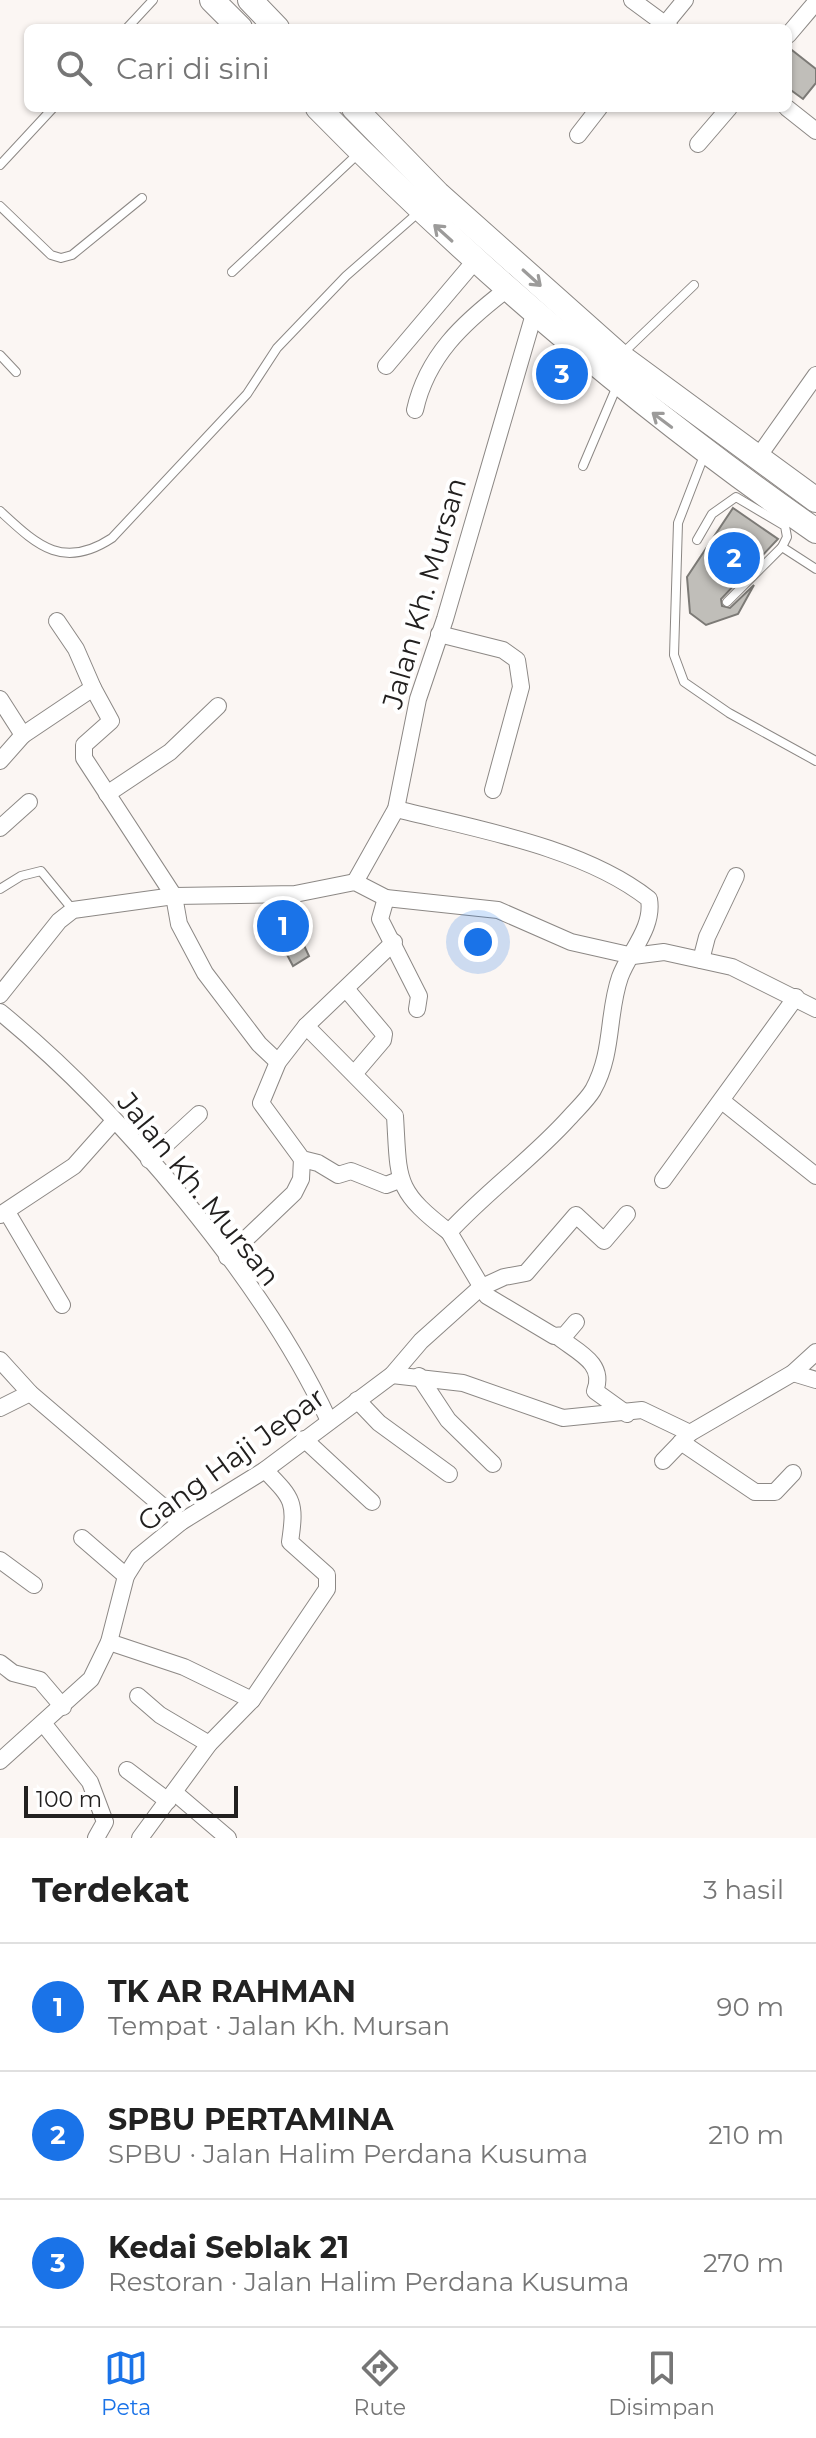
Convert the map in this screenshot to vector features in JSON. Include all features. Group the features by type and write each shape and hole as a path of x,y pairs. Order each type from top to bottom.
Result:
{"main road":[{"path":"212,0 236,24"},
{"path":"250,0 273,24"},
{"path":"322,112 419,212 617,385 705,453 741,489 790,521 816,531"},
{"path":"358,112 438,194 620,356 816,500"}],"street":[{"path":"632,0 662,24"},
{"path":"668,24 685,0"},
{"path":"792,30 816,2"},
{"path":"578,135 596,112"},
{"path":"698,144 726,112"},
{"path":"792,112 816,131"},
{"path":"386,366 474,262"},
{"path":"415,410 435,357 478,311 506,290"},
{"name":"Jalan Kh. Mursan","path":"355,882 396,809 418,699 534,314"},
{"path":"758,457 816,375"},
{"path":"57,621 76,649 111,721 82,750 174,896 179,924 197,960 259,1044 278,1062"},
{"path":"439,634 503,650 517,660 521,687 493,790"},
{"path":"0,761 23,735 93,688"},
{"path":"0,699 23,735"},
{"path":"107,794 170,752 218,706"},
{"path":"0,828 29,802"},
{"path":"396,809 571,857 639,891 649,899 651,910 633,956 620,977 609,1050 592,1092 544,1145 478,1200 449,1232"},
{"path":"701,960 707,937 736,876"},
{"path":"0,995 59,921 73,910 174,896 295,894 355,882 386,898 498,910 571,942 633,956 664,952 732,967 815,1005"},
{"path":"386,898 380,919 419,996 417,1009"},
{"path":"227,1257 294,1193 301,1179 302,1159 261,1103 278,1062 306,1026 394,942"},
{"path":"347,990 384,1034 376,1049 354,1074"},
{"path":"663,1180 796,997"},
{"name":"Jalan Kh. Mursan","path":"0,1012 42,1046 149,1160 227,1257 312,1384 329,1421"},
{"path":"306,1026 395,1116 399,1180 420,1210 449,1232 480,1288 540,1330 557,1336 598,1368 600,1377 595,1391 627,1414"},
{"path":"722,1101 816,1176"},
{"path":"149,1160 199,1114"},
{"path":"62,1305 3,1213 74,1166 114,1121"},
{"path":"302,1159 318,1163 338,1175 351,1171 386,1185 399,1180"},
{"path":"480,1288 504,1277 526,1273 576,1215 604,1241 627,1214"},
{"name":"Gang Haji Jepar","path":"2,1755 63,1707 91,1679 109,1642 126,1576 138,1557 181,1522 265,1470 392,1375 421,1341 480,1288"},
{"path":"557,1336 565,1335 576,1322"},
{"path":"663,1461 685,1438 793,1373 816,1352"},
{"path":"0,1360 30,1393 181,1522"},
{"path":"793,1373 816,1380"},
{"path":"392,1375 463,1383 563,1418 627,1414 642,1410 653,1413 755,1492 775,1492 793,1473"},
{"path":"419,1376 448,1420 493,1464"},
{"path":"0,1408 30,1393"},
{"path":"357,1400 379,1423 449,1474"},
{"path":"304,1439 372,1502"},
{"path":"140,1838 209,1744 252,1700 327,1589 327,1575 290,1542 295,1509 289,1495 265,1470"},
{"path":"82,1538 126,1576"},
{"path":"0,1560 34,1585"},
{"path":"109,1642 184,1667 252,1700"},
{"path":"0,1663 13,1673 40,1680 63,1707"},
{"path":"138,1696 160,1715 209,1744"},
{"path":"43,1723 90,1782 105,1822 96,1838"},
{"path":"127,1770 171,1796 228,1838"}],"lane":[{"path":"131,24 153,0"},
{"path":"0,165 49,112"},
{"path":"232,272 360,151"},
{"path":"0,511 41,548 61,553 91,549 112,538 247,394 277,348 346,276 438,194"},
{"path":"0,206 51,255 61,258 72,255 142,198"},
{"path":"620,356 694,285"},
{"path":"0,355 16,372"},
{"path":"583,466 617,385"},
{"path":"705,453 678,523 674,655 684,682 729,713 816,761"},
{"path":"697,540 721,505 741,489"},
{"path":"727,602 782,547 790,521"},
{"path":"782,547 816,569"},
{"path":"0,889 21,876 41,871 73,910"}],"building":[{"path":"792,50 816,69 816,83 803,99 792,91"},
{"path":"733,508 778,539 721,599 722,606 730,608 754,585 738,614 706,625 690,613 687,577"},
{"path":"286,907 309,956 293,966 264,911"}],"place":[{"name":"Kedai Seblak 21","path":"562,374"},
{"name":"SPBU PERTAMINA","path":"734,558"},
{"name":"TK AR RAHMAN","path":"283,926"}]}
